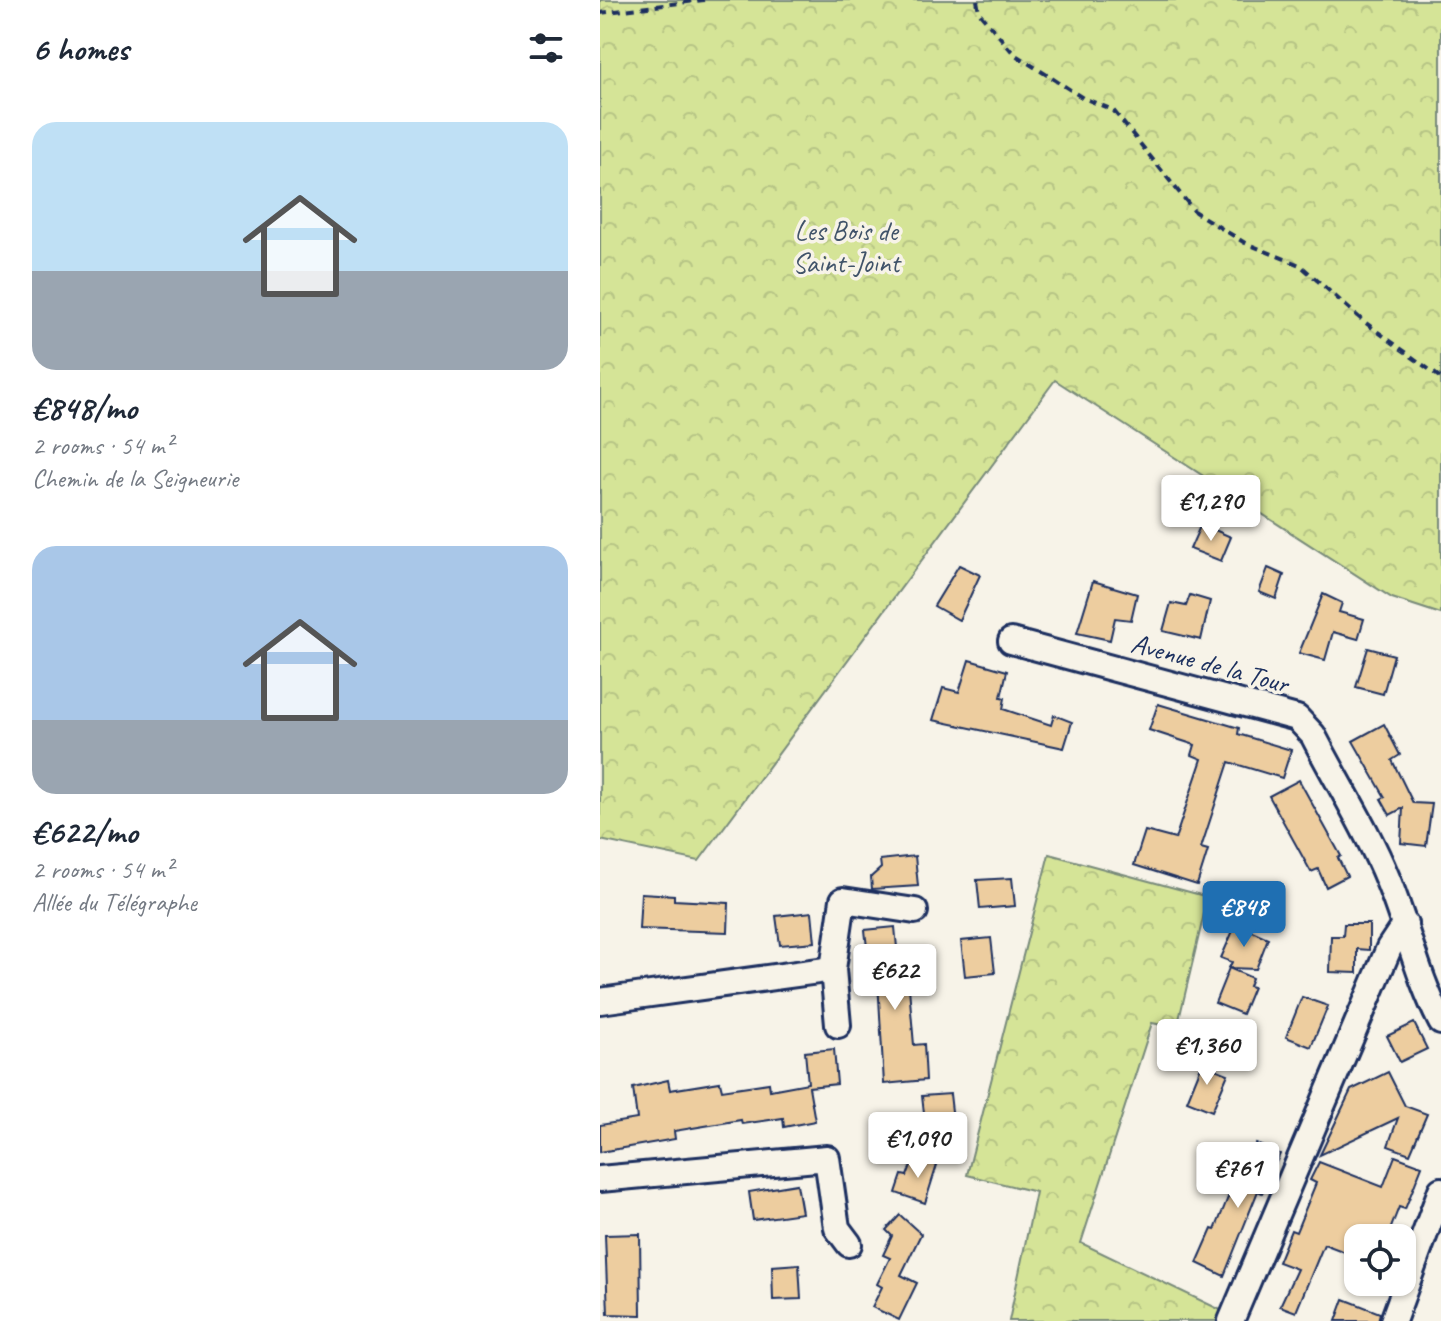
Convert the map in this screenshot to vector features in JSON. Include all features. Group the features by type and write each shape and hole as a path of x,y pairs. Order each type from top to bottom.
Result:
{"street":[{"name":"Avenue de la Tour","path":"1011,641 1297,718 1313,735 1385,873 1405,924 1420,980 1441,1022"},
{"path":"838,1025 833,969 843,900 915,911"},
{"path":"1231,1321 1389,948 1405,924"},
{"path":"600,1001 833,969"},
{"path":"600,1179 827,1158 837,1228 849,1244"},
{"path":"1393,1321 1441,1190"}],"path":[{"path":"600,13 704,0"},
{"path":"977,0 979,12 1014,54 1083,98 1113,110 1195,212 1245,243 1300,265 1363,321 1441,378"}],"green space":[{"name":"Les Bois de Saint-Joint","path":"600,0 1441,0 1441,614 1392,598 1055,380 699,861 600,840"},
{"path":"1049,854 1208,897 1177,1028 1152,1023 1081,1243 1227,1313 1224,1321 1009,1321 1036,1192 967,1175"}],"building":[{"path":"1201,524 1231,537 1221,561 1190,549"},
{"path":"959,565 980,575 959,620 934,606"},
{"path":"1268,568 1284,575 1276,599 1259,592"},
{"path":"1093,581 1137,594 1131,620 1115,618 1110,640 1077,633"},
{"path":"1323,594 1342,603 1339,612 1364,619 1358,639 1333,632 1325,660 1299,653"},
{"path":"1190,595 1210,601 1201,640 1163,631 1171,603 1186,606"},
{"path":"1368,648 1394,655 1383,694 1356,687"},
{"path":"969,660 1007,671 1001,697 1005,698 1003,709 1051,725 1054,715 1072,722 1064,748 933,720 943,688 959,692"},
{"path":"1158,704 1239,728 1238,734 1291,750 1282,778 1229,762 1201,848 1208,850 1197,885 1134,865 1145,831 1175,839 1202,759 1192,755 1195,745 1149,730"},
{"path":"1384,724 1400,755 1392,760 1413,803 1432,804 1426,846 1401,843 1403,808 1390,815 1381,799 1385,797 1353,741"},
{"path":"1299,780 1341,856 1338,858 1347,876 1326,887 1318,869 1311,872 1269,796"},
{"path":"915,856 918,886 872,889 871,877 881,868 880,860"},
{"path":"1012,878 1015,906 980,909 977,880"},
{"path":"641,893 674,895 674,900 729,903 728,932 639,929"},
{"path":"812,912 815,942 780,945 776,916"},
{"path":"1236,924 1268,938 1256,969 1229,968 1232,962 1221,958"},
{"path":"1344,924 1369,924 1369,950 1357,949 1357,973 1330,972 1331,936 1343,936"},
{"path":"895,927 901,989 909,988 914,1045 924,1044 926,1080 884,1084 877,964 869,965 865,930"},
{"path":"991,938 995,973 965,976 961,941"},
{"path":"1229,968 1252,978 1249,986 1253,987 1242,1014 1215,1003"},
{"path":"1302,997 1328,1006 1311,1047 1286,1037"},
{"path":"1414,1023 1427,1049 1400,1062 1387,1036"},
{"path":"834,1049 837,1084 809,1087 815,1121 784,1127 783,1118 742,1124 741,1120 674,1131 675,1139 600,1152 600,1125 637,1119 633,1088 668,1080 670,1090 720,1082 722,1090 769,1083 770,1090 808,1083 805,1052"},
{"path":"1202,1064 1228,1074 1212,1111 1187,1101"},
{"path":"1388,1072 1405,1106 1427,1114 1410,1154 1388,1146 1398,1118 1320,1155 1351,1090"},
{"path":"950,1094 954,1129 926,1131 922,1096"},
{"path":"1256,1144 1280,1154 1262,1193 1258,1191 1224,1276 1197,1263 1212,1229 1215,1230 1239,1170 1243,1171"},
{"path":"1395,1156 1422,1166 1405,1209 1399,1207 1392,1224 1344,1224 1344,1252 1324,1244 1296,1312 1280,1306 1297,1269 1278,1262 1291,1230 1296,1232 1316,1183 1310,1180 1319,1162 1383,1187"},
{"path":"914,1157 937,1165 925,1203 896,1193 902,1175 907,1176"},
{"path":"797,1184 802,1213 753,1220 749,1192"},
{"path":"900,1215 921,1234 901,1275 917,1283 899,1320 872,1307 882,1287 877,1284 890,1258 883,1255 892,1236 886,1230"},
{"path":"640,1234 641,1315 608,1314 605,1235"},
{"path":"799,1264 801,1299 773,1300 772,1266"},
{"path":"1344,1299 1380,1313 1378,1321 1336,1321"}]}
